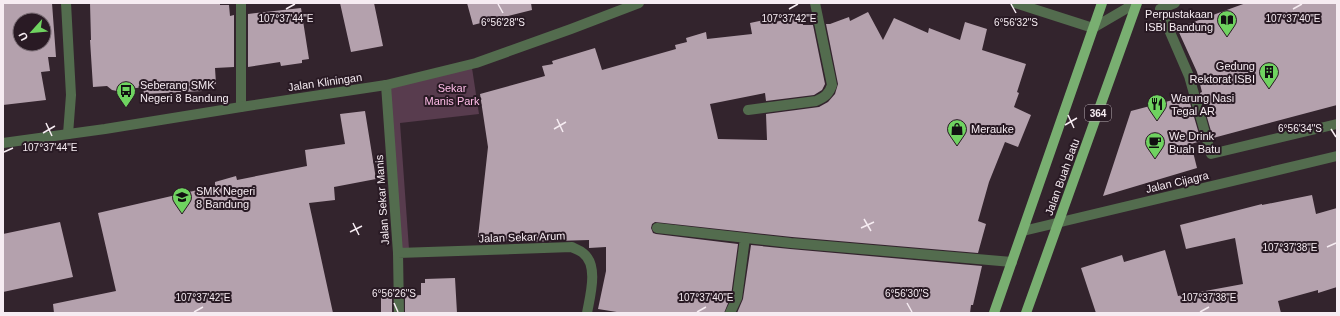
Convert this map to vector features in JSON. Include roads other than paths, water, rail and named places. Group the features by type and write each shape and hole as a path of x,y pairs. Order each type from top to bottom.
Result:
{"main road":[{"name":"Jalan Buah Batu","path":"994,313 1102,3"},
{"name":"Jalan Buah Batu","path":"1026,313 1136,3"}],"street":[{"path":"66,3 71,95 68,134"},
{"path":"241,3 241,107"},
{"name":"Jalan Kliningan","path":"3,143 105,129 386,85 476,63 640,3"},
{"path":"748,110 816,101 830,92 832,85 815,3"},
{"path":"1015,3 1093,28 1136,3"},
{"path":"1175,3 1160,9 1189,76 1211,154 1337,124"},
{"name":"Jalan Sekar Manis","path":"386,85 398,253 399,313"},
{"name":"Jalan Cijagra","path":"1023,231 1337,156"},
{"path":"657,228 745,238 1012,262"},
{"path":"730,313 737,298 745,238"},
{"name":"Jalan Sekar Arum","path":"398,253 572,247 583,253 590,262 593,276 587,313"}],"place":[{"name":"Perpustakaan ISBI Bandung","path":"1227,37"},
{"name":"Gedung Rektorat ISBI","path":"1269,89"},
{"name":"Seberang SMK Negeri 8 Bandung","path":"126,108"},
{"name":"Warung Nasi Tegal AR","path":"1157,121"},
{"name":"Merauke","path":"957,146"},
{"name":"We Drink Buah Batu","path":"1155,159"},
{"name":"SMK Negeri 8 Bandung","path":"182,214"}],"park label":[{"name":"Sekar Manis Park","path":"452,94"}]}
